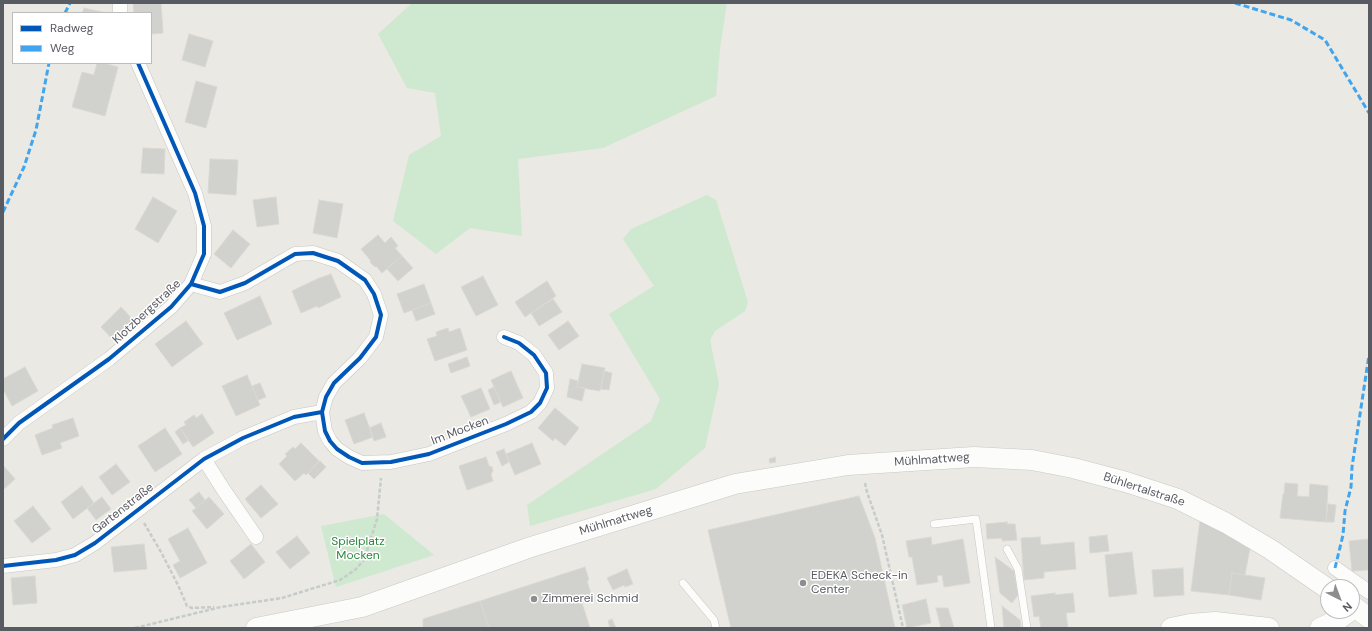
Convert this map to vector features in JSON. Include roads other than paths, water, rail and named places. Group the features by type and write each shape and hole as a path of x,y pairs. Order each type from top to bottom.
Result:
{"main road":[{"name":"Mühlmattweg","path":"256,628 362,607 531,547 735,484 848,465 985,457"},
{"name":"Bühlertalstraße","path":"985,457 1032,460 1073,468 1126,482 1178,499 1226,523 1270,549 1320,583"},
{"path":"1320,628 1340,619"},
{"path":"1171,628 1190,624 1215,622 1269,628"}],"street":[{"name":"Klotzbergstraße","path":"3,439 19,423 109,360 171,307 191,284 204,254 204,226 195,193 138,64"},
{"name":"Im Mocken","path":"191,284 220,292 245,283 295,254 313,253 338,261 365,280 374,294 381,315 376,337 360,358 334,383 326,397 322,412 325,431 330,441 337,449 349,458 362,463 391,462 429,454 506,424 531,412 540,403 547,388 546,373 534,355 519,343 504,337"},
{"name":"Gartenstraße","path":"3,566 56,560 75,555 95,543 204,459 243,438 294,417 322,412"},
{"path":"204,459 223,490 256,537"},
{"path":"1335,568 1369,592"}],"lane":[{"path":"934,524 976,519 991,628"},
{"path":"1007,550 1018,569 1027,628"},
{"path":"683,583 714,620 716,628"}],"place":[{"name":"EDEKA Scheck-in Center","path":"803,583"},
{"name":"Zimmerei Schmid","path":"534,599"}],"park label":[{"name":"Spielplatz Mocken","path":"358,549"}]}
